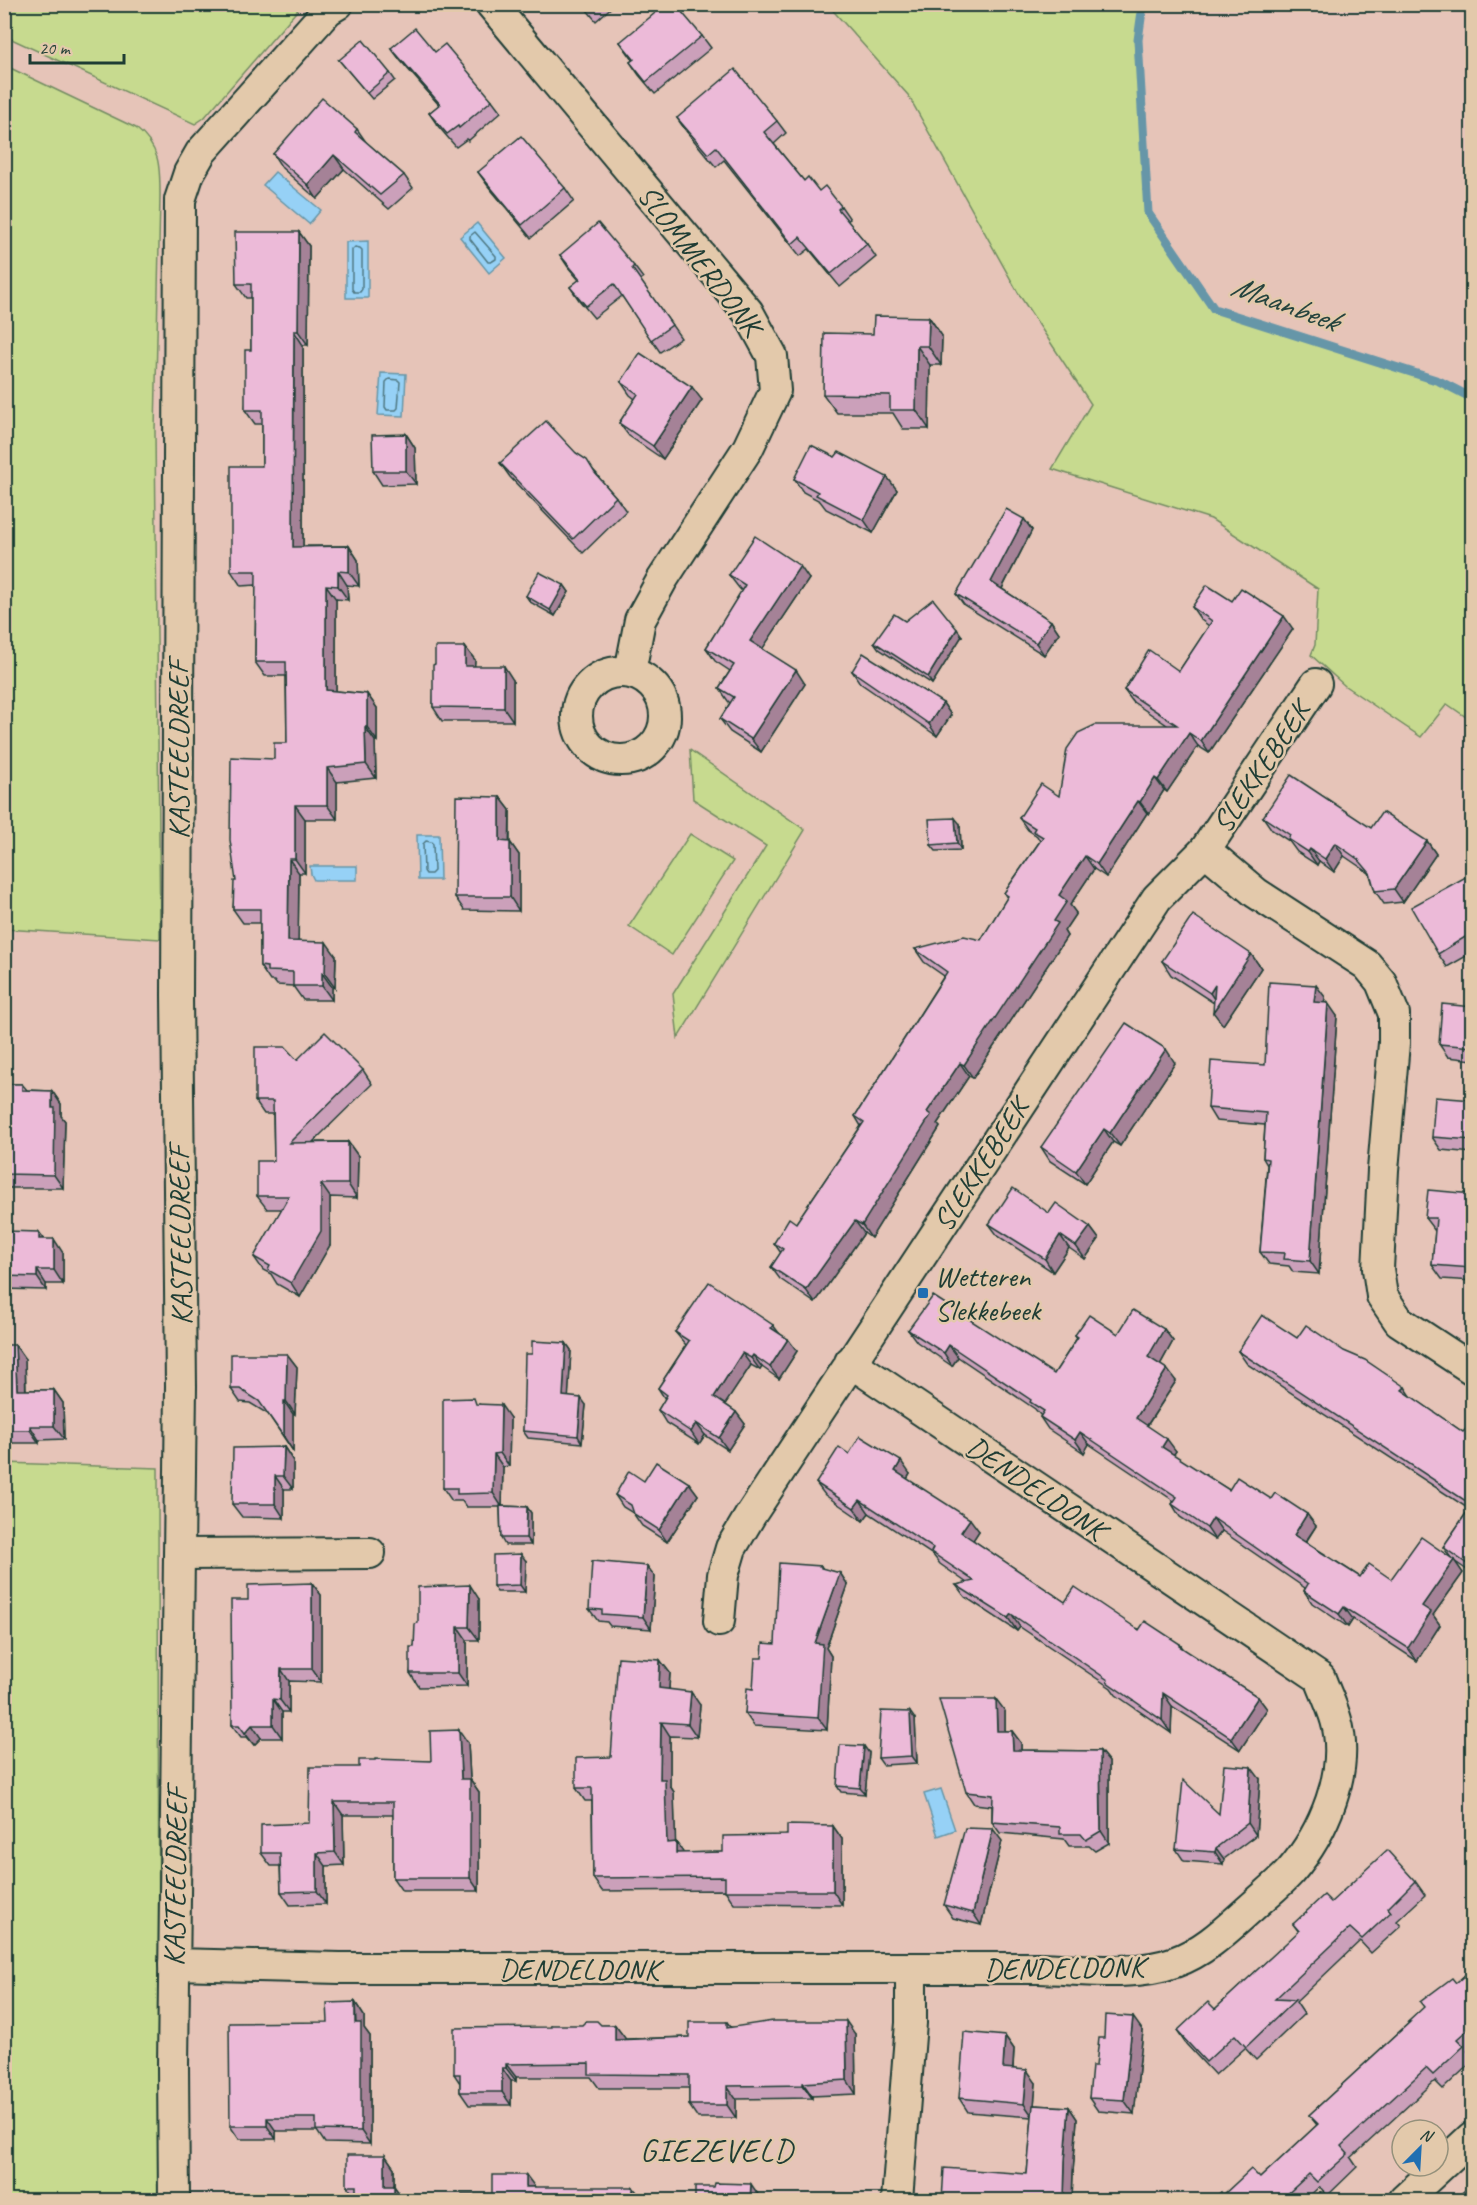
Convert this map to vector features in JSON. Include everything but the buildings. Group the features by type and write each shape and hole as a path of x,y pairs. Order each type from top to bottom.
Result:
{"street":[{"name":"KASTEELDREEF","path":"174,2200 174,1964 181,1338 177,985 180,200 189,173 201,152 328,10 338,4"},
{"name":"SLOMMERDONK","path":"491,4 748,312 772,356 775,391 748,448 662,580 640,620 630,672"},
{"name":"SLEKKEBEEK","path":"719,1621 723,1575 731,1548 850,1362 1157,898 1205,850 1316,684"},
{"name":"SLEKKEBEEK","path":"1205,850 1256,893 1367,965 1381,982 1394,1014 1394,1043 1383,1170 1378,1269 1382,1296 1400,1321 1473,1369"},
{"name":"DENDELDONK","path":"174,1964 340,1968 1124,1970 1158,1967 1176,1962 1195,1953 1217,1938 1289,1873 1313,1843 1330,1806 1340,1761 1337,1722 1320,1678 850,1362"},
{"path":"180,1554 370,1553"},
{"path":"897,2200 911,2023 911,1969"},
{"path":"1404,2200 1473,2137"}],"green space":[{"path":"4,5 302,5 204,118 195,124 5,36"},
{"path":"828,5 1143,5 1138,40 1148,213 1214,309 1439,381 1472,398 1472,721 1447,704 1421,737 1345,686 1311,655 1315,645 1318,589 1211,519 1052,469 1091,404 1020,296 908,95"},
{"path":"4,65 136,128 155,151 159,168 155,431 160,939 5,929"},
{"path":"690,750 805,830 678,1038 673,994 766,846 693,799"},
{"path":"690,834 733,861 672,955 629,926"},
{"path":"5,1463 158,1468 159,2200 5,2200"}],"water":[{"path":"275,172 321,210 309,224 263,185"},
{"path":"477,223 506,258 489,273 460,237"},
{"path":"368,241 368,298 346,298 346,242"},
{"path":"381,373 406,374 404,416 378,415"},
{"path":"417,835 439,835 440,880 418,880"},
{"path":"310,866 357,866 357,880 314,880"},
{"path":"941,1789 955,1830 938,1836 924,1794"}],"waterway":[{"name":"Maanbeek","path":"1143,4 1138,40 1148,213 1214,309 1439,381 1472,398"}],"place":[{"name":"Wetteren Slekkebeek","path":"923,1293"}],"district":[{"name":"GIEZEVELD","path":"717,2150"}]}
